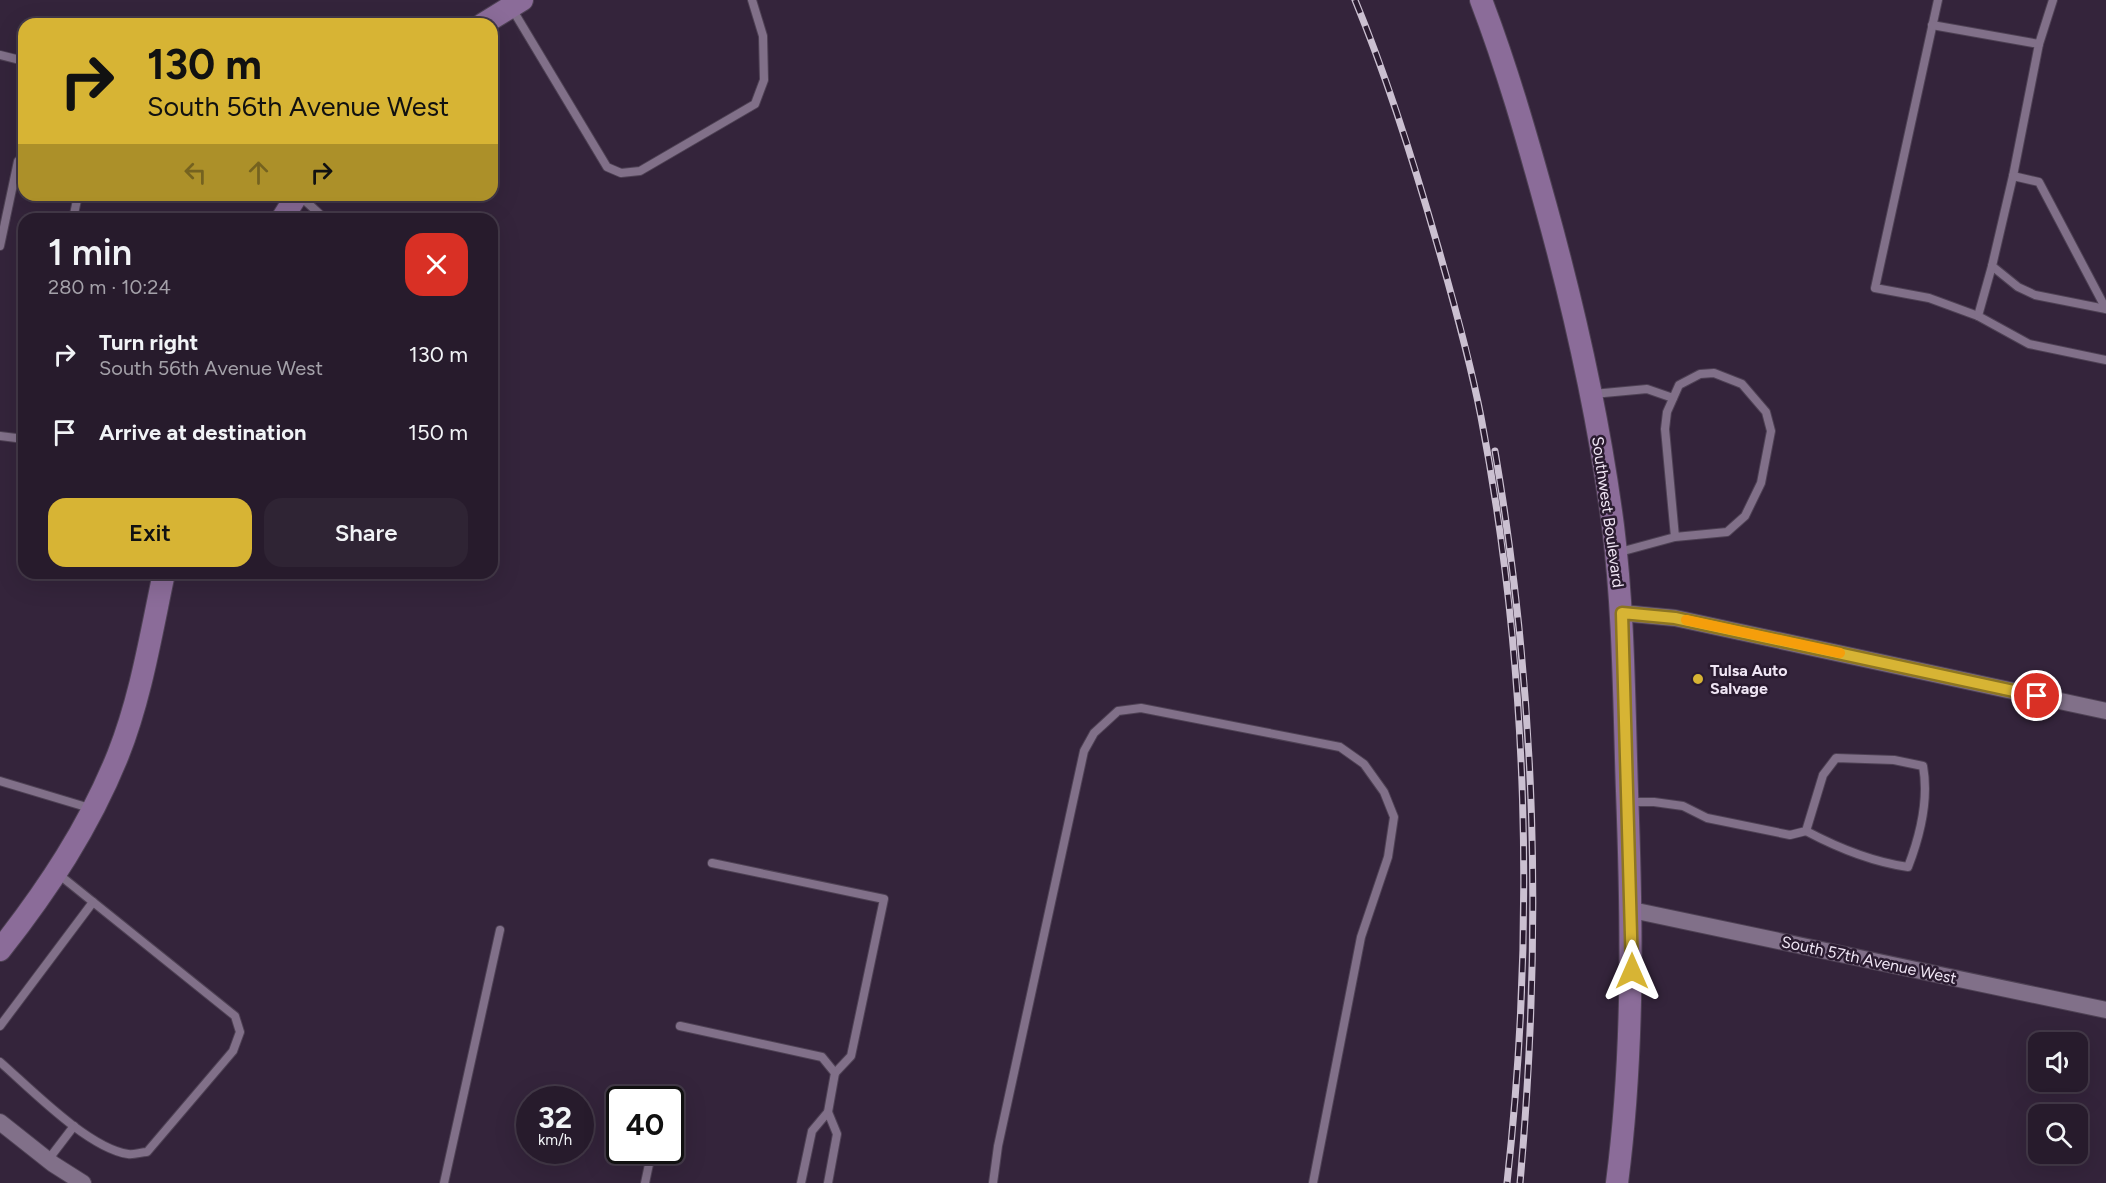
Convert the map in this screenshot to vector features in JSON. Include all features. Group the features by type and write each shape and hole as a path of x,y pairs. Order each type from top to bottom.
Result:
{"street":[{"name":"Southwest Boulevard","path":"1481,0 1533,161 1558,252 1590,394 1616,553 1622,613 1632,910 1629,1065 1617,1183"},
{"path":"493,18 517,3"},
{"path":"0,950 57,873 93,809 118,754 131,716 163,579"},
{"path":"1622,613 1675,618 2106,711"},
{"name":"South 57th Avenue West","path":"1632,910 2106,1010"},
{"path":"0,1122 81,1183"}],"lane":[{"path":"517,3 607,167 621,173 640,171 755,104 764,80 764,69 763,36 752,0"},
{"path":"1938,0 1875,288 1929,298 1978,316 2029,344 2106,360"},
{"path":"1978,316 2013,176 2039,44 2053,0"},
{"path":"1932,25 2039,44"},
{"path":"0,55 18,60"},
{"path":"0,246 18,161"},
{"path":"2013,176 2039,182 2106,309"},
{"path":"305,201 318,213"},
{"path":"1992,266 2018,287 2034,295 2106,309"},
{"path":"1616,553 1675,537 1727,532 1745,516 1761,483 1771,431 1766,412 1754,396 1742,384 1727,376 1700,374 1679,385 1667,412 1665,429 1675,537"},
{"path":"1590,394 1647,389 1673,398"},
{"path":"0,436 18,440"},
{"path":"996,1182 998,1146 1084,751 1094,733 1118,711 1141,708 1340,747 1364,764 1384,792 1394,817 1388,857 1361,937 1312,1183"},
{"path":"1627,802 1654,801 1683,806 1707,818 1790,835 1806,831 1832,845 1893,865 1908,867 1917,845 1927,786 1923,766 1894,760 1836,758 1823,775 1806,831"},
{"path":"0,781 93,809"},
{"path":"712,863 884,899 850,1056 835,1073 828,1112 813,1131 801,1183"},
{"path":"0,1062 74,1126 110,1147 129,1154 147,1152 232,1051 240,1032 235,1016 57,873"},
{"path":"0,1026 93,902"},
{"path":"444,1183 500,930"},
{"path":"680,1026 822,1057 835,1073"},
{"path":"828,1112 837,1134 828,1183"},
{"path":"48,1160 74,1126"},
{"path":"645,1183 649,1164"}],"railway":[{"path":"1355,0 1400,122 1450,289 1477,396 1497,512 1518,703 1523,799 1522,992 1507,1183"},
{"path":"1495,451 1520,635 1531,816 1533,907 1531,998 1520,1183"}],"slow traffic":[{"path":"1686,620 1840,653"}],"place":[{"name":"Tulsa Auto Salvage","path":"1698,679"}],"route":[{"path":"1632,971 1622,613 1675,618 2037,696"}]}
